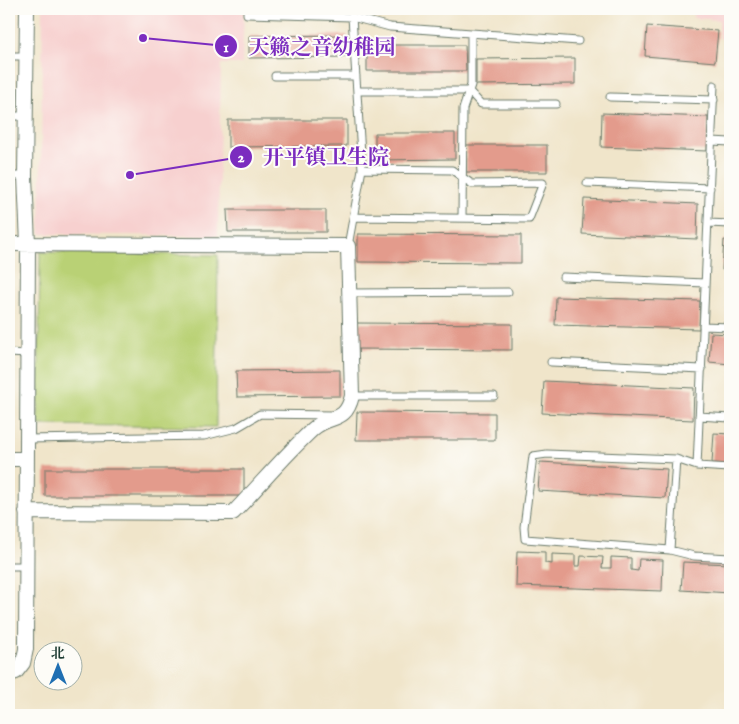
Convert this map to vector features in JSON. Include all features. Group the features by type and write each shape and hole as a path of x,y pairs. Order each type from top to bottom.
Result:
{"street":[{"path":"9,674 16,672 23,663 26,648 28,244 25,176 27,9"},
{"path":"9,244 348,246 352,396 349,409 341,415 315,427 234,513 26,512"},
{"path":"9,459 26,459"}],"lane":[{"path":"247,9 247,14 352,17 390,27 578,42"},
{"path":"348,246 362,169 352,17"},
{"path":"462,218 463,108 472,85 471,34"},
{"path":"9,56 26,56"},
{"path":"275,76 356,76"},
{"path":"697,466 714,84"},
{"path":"357,91 469,92 481,104 556,104"},
{"path":"610,97 714,100"},
{"path":"9,116 26,116"},
{"path":"712,141 730,142"},
{"path":"354,217 529,219 543,182 472,184 452,170 362,169"},
{"path":"9,176 25,176"},
{"path":"587,182 710,188"},
{"path":"708,223 730,224"},
{"path":"563,277 705,283"},
{"path":"350,293 508,292"},
{"path":"704,326 730,327"},
{"path":"9,353 27,354"},
{"path":"551,362 702,369"},
{"path":"352,396 494,396"},
{"path":"26,439 204,436 236,428 260,414 341,415"},
{"path":"700,416 730,418"},
{"path":"730,468 697,466 676,460 547,454 533,456 524,527 525,539 670,550 694,556 730,558"},
{"path":"670,550 676,460"},
{"path":"9,566 26,566"}],"shaded area":[{"path":"43,9 244,9 242,64 221,64 218,236 40,234"},
{"path":"694,9 730,9 730,39 719,38 719,20 693,18"}],"green space":[{"path":"40,252 218,255 216,427 38,425"}],"building":[{"path":"647,26 718,31 715,62 645,56"},
{"path":"347,35 347,57 249,58 249,36"},
{"path":"367,45 465,45 466,71 367,71"},
{"path":"575,58 575,84 476,85 476,59"},
{"path":"602,113 708,117 707,151 601,147"},
{"path":"228,120 347,120 347,146 228,147"},
{"path":"375,133 455,133 455,159 375,160"},
{"path":"466,145 547,145 547,172 466,172"},
{"path":"728,155 730,155 730,186 727,186"},
{"path":"584,199 698,204 697,239 582,234"},
{"path":"227,210 326,210 326,232 228,232"},
{"path":"358,234 521,235 521,263 358,262"},
{"path":"724,240 730,241 730,271 722,270"},
{"path":"556,297 700,301 699,329 555,325"},
{"path":"355,323 512,324 512,350 354,349"},
{"path":"711,333 730,334 730,364 709,362"},
{"path":"340,370 340,396 237,397 236,371"},
{"path":"544,381 694,388 693,420 542,413"},
{"path":"357,412 495,413 495,440 356,440"},
{"path":"714,433 730,434 730,464 712,463"},
{"path":"540,462 667,469 665,498 538,491"},
{"path":"45,469 244,469 244,496 45,496"},
{"path":"517,551 545,552 545,563 552,564 552,554 575,555 575,566 580,566 581,556 603,557 602,568 611,568 611,557 631,558 631,570 638,571 639,559 663,560 662,591 516,586"},
{"path":"683,562 730,564 730,593 681,590"}],"place":[{"name":"天籁之音幼稚园","path":"143,38"},
{"name":"开平镇卫生院","path":"130,175"}]}
